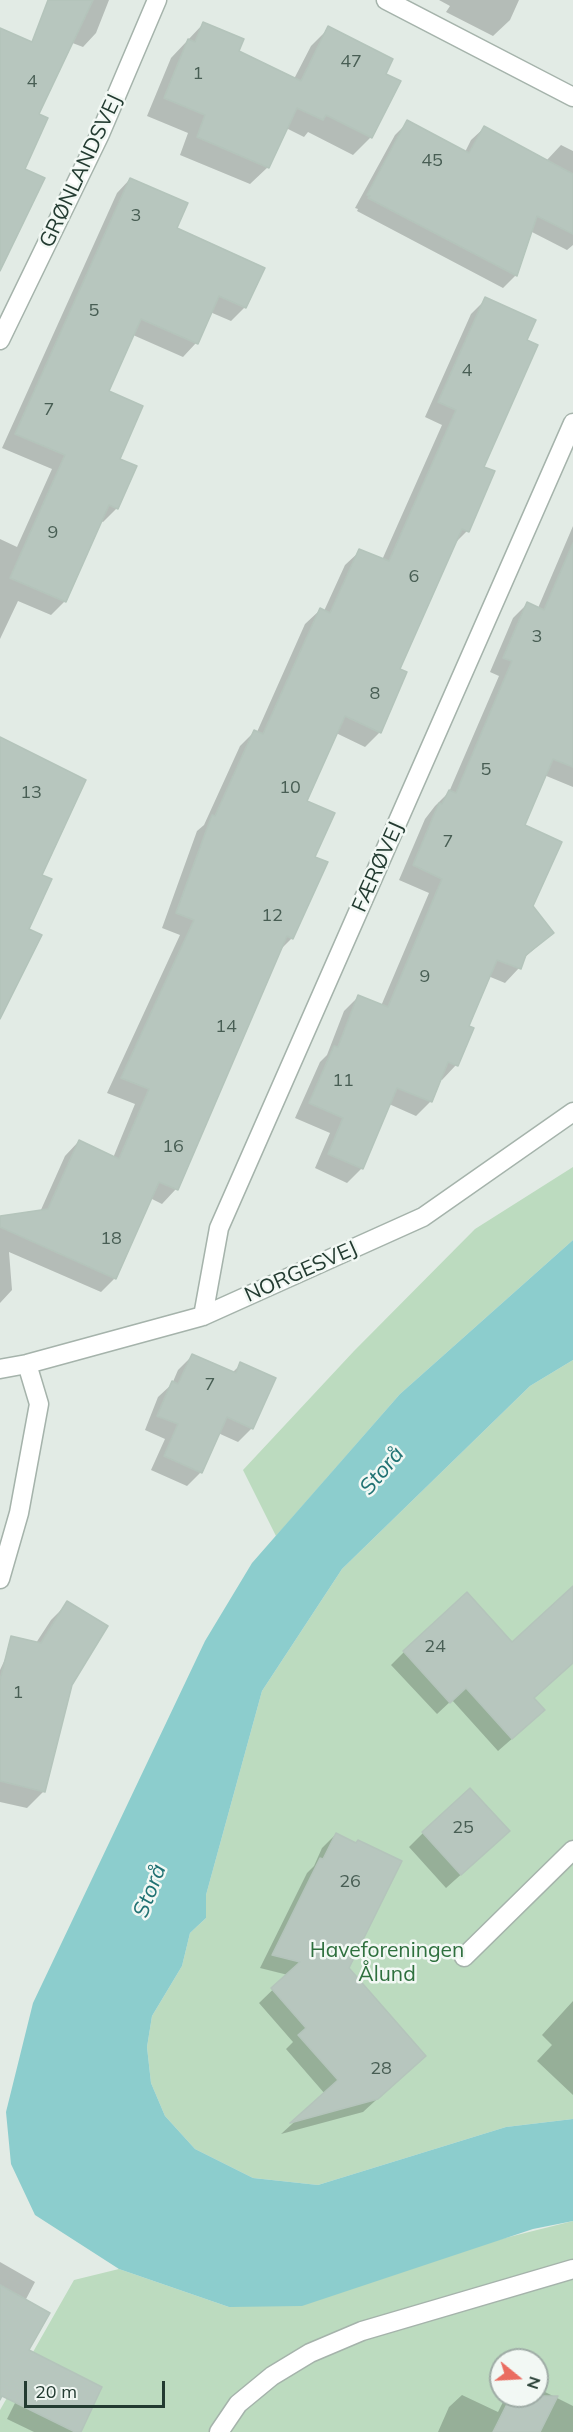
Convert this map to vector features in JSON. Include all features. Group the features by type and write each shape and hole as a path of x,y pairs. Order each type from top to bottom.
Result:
{"street":[{"name":"GRØNLANDSVEJ","path":"0,339 100,134 157,0"},
{"path":"386,0 573,97"},
{"name":"FÆRØVEJ","path":"203,1316 219,1228 573,423"},
{"name":"NORGESVEJ","path":"0,1369 27,1364 203,1316 423,1217 573,1112"},
{"path":"0,1580 20,1514 39,1404 27,1364"},
{"path":"464,1957 573,1850"},
{"path":"219,2432 238,2404 272,2376 310,2353 362,2331 573,2269"}],"green space":[{"path":"573,1167 573,1240 400,1394 276,1536 243,1470 354,1351 475,1229"},
{"name":"Haveforeningen Ålund","path":"573,1360 573,2119 506,2127 318,2185 253,2178 195,2149 165,2116 151,2083 147,2047 152,2016 182,1966 190,1933 206,1918 206,1895 262,1691 342,1569 530,1386"},
{"path":"573,2221 573,2432 0,2432 0,2410 74,2280 119,2269 229,2307"}],"water":[{"name":"Storå","path":"573,1240 573,1360 530,1386 342,1569 262,1691 206,1895 206,1918 190,1933 182,1966 152,2016 147,2047 151,2083 165,2116 195,2149 253,2178 318,2185 506,2127 573,2119 573,2221 533,2229 302,2306 229,2307 119,2269 35,2215 11,2164 6,2112 33,2003 205,1641 252,1563 400,1394"}],"building":[{"path":"48,0 93,0 39,114 48,118 25,169 45,178 0,271 0,28 32,42"},
{"path":"203,22 244,39 239,51 301,81 328,26 393,59 386,74 401,81 372,138 326,115 323,120 297,108 269,168 197,137 205,115 164,98 188,39 195,42"},
{"path":"407,120 469,153 484,126 573,174 573,234 537,216 517,276 368,198 370,196 367,195"},
{"path":"130,178 188,203 177,228 265,268 246,308 219,296 198,344 141,319 109,391 143,406 120,459 137,466 118,509 109,505 66,602 10,578 65,455 15,434"},
{"path":"485,297 536,320 527,340 538,345 484,467 495,471 469,532 462,529 400,669 407,672 381,733 345,716 307,801 335,813 315,857 328,862 293,939 287,936 178,1190 159,1182 116,1279 0,1227 0,1216 48,1209 79,1140 119,1159 149,1089 121,1078 194,920 176,913 212,815 215,816 254,730 263,734 320,608 330,613 359,549 389,561 456,410 438,402"},
{"path":"573,543 573,767 553,759 525,825 562,842 533,906 554,933 526,955 521,969 497,960 469,1026 474,1028 458,1066 448,1062 432,1102 397,1088 363,1169 328,1154 343,1118 309,1103 334,1046 338,1047 358,995 388,1007 442,879 413,865 439,803 442,804 449,790 456,793 512,661 503,658 527,602 544,610"},
{"path":"0,737 86,780 42,875 52,879 29,929 42,935 0,1019"},
{"path":"192,1354 236,1373 240,1362 276,1378 253,1429 227,1417 202,1473 164,1456 178,1424 157,1416 172,1381 178,1384"},
{"path":"573,1586 573,1663 534,1698 545,1710 512,1739 466,1688 450,1703 403,1651 467,1592 512,1642"},
{"path":"67,1601 108,1626 72,1685 45,1792 0,1781 0,1680 11,1636 41,1643"},
{"path":"470,1788 510,1831 461,1875 422,1832"},
{"path":"336,1833 356,1843 358,1840 402,1861 349,1968 426,2056 378,2099 290,2123 338,2080 298,2035 306,2028 271,1988 300,1962 272,1955 320,1858 323,1859"},
{"path":"0,2285 50,2313 29,2350 102,2387 81,2432 75,2432 2,2396 0,2400"},
{"path":"549,2396 558,2396 540,2432 493,2432 505,2408 549,2408"}]}
